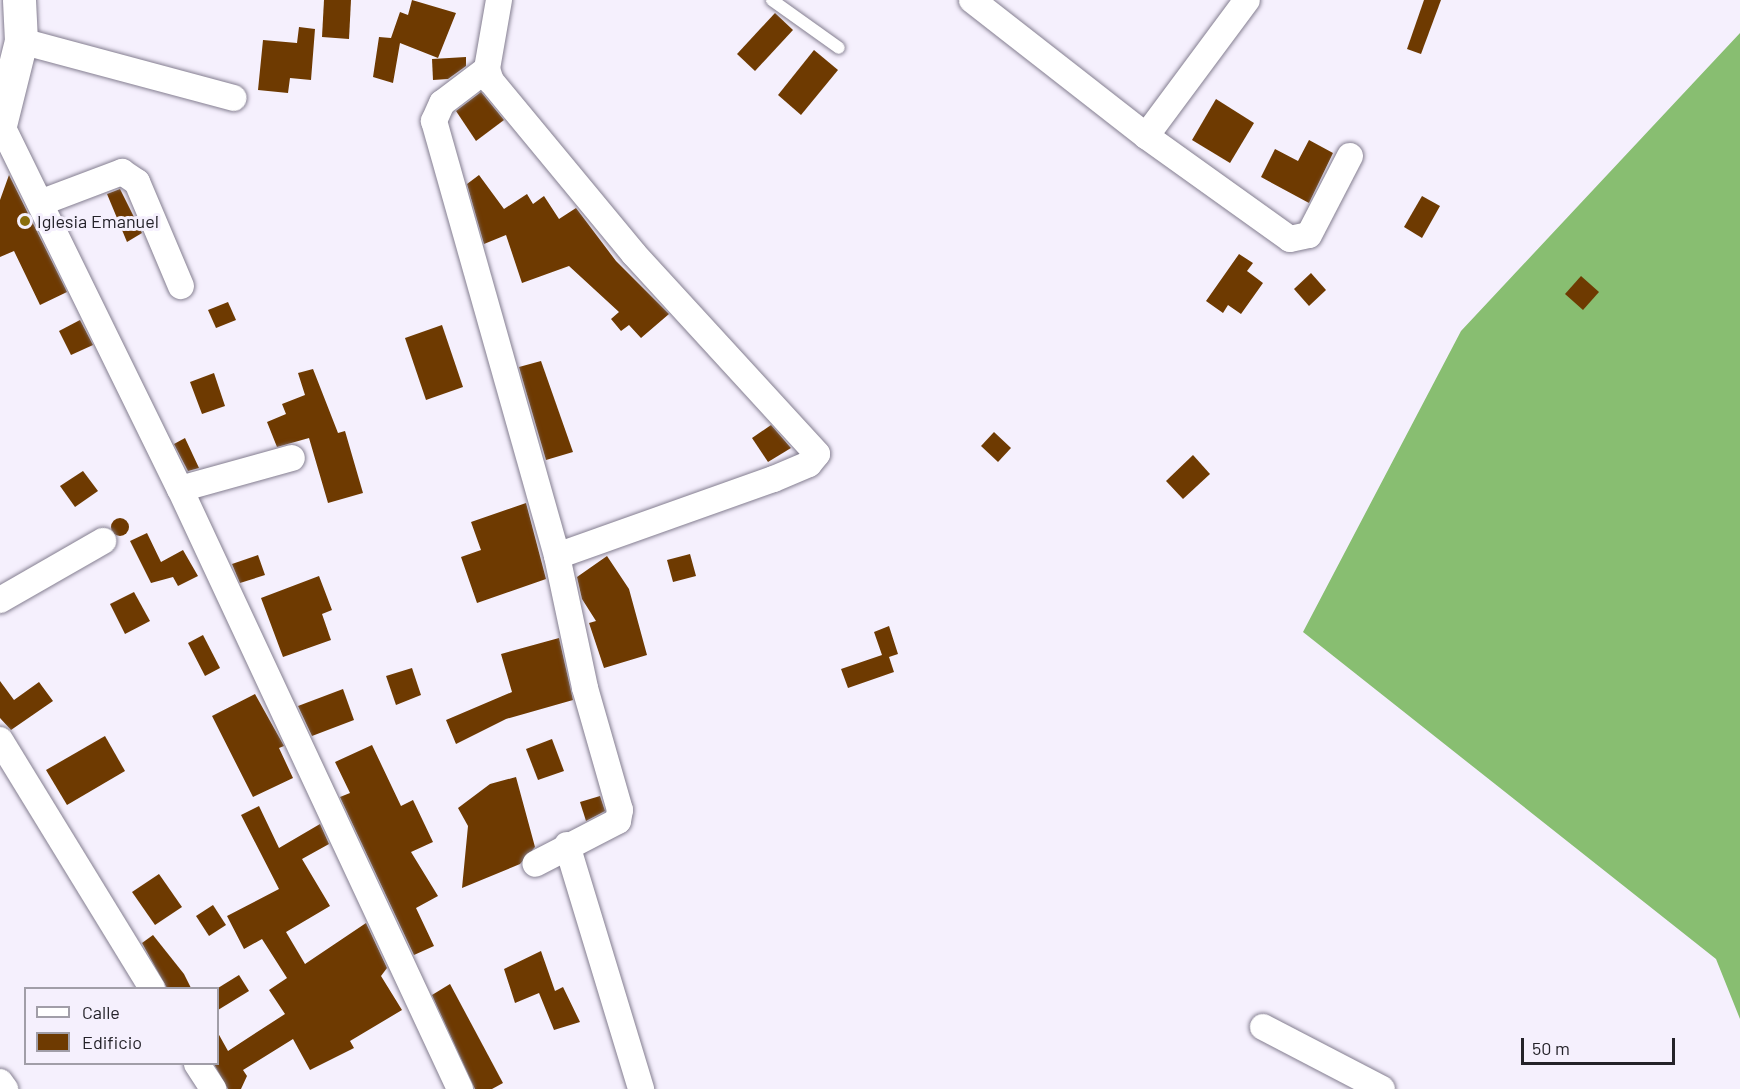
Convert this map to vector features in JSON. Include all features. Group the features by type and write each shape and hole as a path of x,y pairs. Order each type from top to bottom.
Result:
{"street":[{"path":"19,0 21,41 0,123 180,489 459,1089"},
{"path":"500,0 487,69 442,103 434,121 557,556 585,688 620,810 618,821 567,845 535,864"},
{"path":"972,0 1146,136 1290,240 1309,235 1350,156"},
{"path":"1146,136 1247,0"},
{"path":"21,41 234,98"},
{"path":"487,69 634,254 816,454 809,464 773,479 557,556"},
{"path":"40,203 122,172 136,182 181,286"},
{"path":"180,489 292,458"},
{"path":"0,600 103,542"},
{"path":"0,740 151,987"},
{"path":"567,845 641,1089"},
{"path":"1263,1027 1382,1089"},
{"path":"198,1065 213,1089"},
{"path":"0,1082 5,1089"}],"lane":[{"path":"772,0 839,48"}],"green space":[{"path":"1740,33 1740,1019 1716,959 1303,632 1461,331"}],"building":[{"path":"324,0 351,0 349,39 322,37"},
{"path":"412,0 456,13 438,58 400,43 393,83 373,77 379,37 391,38 400,12 408,15"},
{"path":"1424,0 1441,0 1421,54 1407,49"},
{"path":"775,13 793,30 755,71 737,54"},
{"path":"299,27 315,29 311,80 290,78 288,93 258,90 263,40 297,43"},
{"path":"814,50 838,70 801,115 778,95"},
{"path":"466,57 466,66 448,79 433,80 432,59"},
{"path":"481,92 504,120 476,141 456,111"},
{"path":"1216,99 1254,123 1230,163 1192,140"},
{"path":"1309,140 1333,153 1309,203 1261,177 1275,149 1298,161"},
{"name":"Iglesia Emanuel","path":"9,175 67,292 40,305 14,251 0,257 0,200"},
{"path":"479,175 504,209 527,194 533,204 544,196 559,219 576,208 616,261 669,314 641,338 629,325 621,331 611,319 619,312 569,266 522,283 506,235 484,244 467,184"},
{"path":"120,189 142,233 127,242 107,194"},
{"path":"1422,196 1440,206 1422,238 1404,227"},
{"path":"1239,254 1253,263 1247,271 1263,283 1241,314 1228,305 1223,313 1206,301"},
{"path":"1311,273 1326,290 1309,306 1294,289"},
{"path":"1581,276 1599,292 1583,310 1565,294"},
{"path":"228,302 236,320 216,328 208,310"},
{"path":"80,320 93,345 71,355 59,331"},
{"path":"442,325 463,387 426,400 405,338"},
{"path":"541,361 573,452 546,460 519,367"},
{"path":"313,369 338,433 345,431 363,493 328,503 309,438 277,447 267,422 286,414 282,404 305,395 298,373"},
{"path":"214,373 225,406 202,414 190,382"},
{"path":"771,425 791,448 768,462 752,438"},
{"path":"994,432 1011,448 998,462 981,446"},
{"path":"185,438 199,468 188,471 174,444"},
{"path":"1193,455 1210,474 1183,499 1166,481"},
{"path":"83,471 98,491 75,507 60,486"},
{"path":"526,503 546,579 477,603 461,557 481,550 471,522"},
{"path":"120,518 126,521 129,527 126,533 120,536 114,533 111,527 114,521"},
{"path":"147,533 161,562 183,550 198,576 178,586 173,577 151,583 130,541"},
{"path":"690,554 696,576 673,582 667,560"},
{"path":"258,555 265,575 240,583 232,564"},
{"path":"607,556 629,589 647,655 604,668 589,623 596,621 582,599 577,577"},
{"path":"319,576 332,610 322,614 331,640 283,657 261,598"},
{"path":"134,592 150,621 125,634 110,604"},
{"path":"889,626 898,654 889,657 894,672 848,688 841,669 882,655 874,632"},
{"path":"203,635 220,668 205,676 188,643"},
{"path":"559,638 573,700 506,719 456,744 446,720 512,692 501,654"},
{"path":"412,668 421,695 396,705 386,676"},
{"path":"0,681 14,700 39,682 53,701 11,730 0,718"},
{"path":"343,689 354,720 312,736 298,706"},
{"path":"255,694 284,746 279,748 293,778 253,797 212,716"},
{"path":"105,736 125,771 67,805 46,770"},
{"path":"552,739 564,771 538,780 526,749"},
{"path":"372,745 401,806 413,800 433,842 411,852 438,896 416,908 434,946 414,955 340,797 350,793 335,762"},
{"path":"516,777 535,847 520,864 462,888 468,826 458,808 490,784"},
{"path":"600,796 605,811 586,821 580,802"},
{"path":"259,806 279,848 320,824 329,844 302,859 330,906 286,932 305,964 366,923 387,968 381,976 402,1010 350,1041 354,1048 310,1070 293,1039 243,1070 247,1076 241,1089 228,1089 215,1065 219,1065 219,1035 228,1051 285,1014 269,990 287,978 262,939 244,949 227,916 279,889 241,815"},
{"path":"159,874 182,907 155,925 132,892"},
{"path":"213,905 226,925 209,936 196,916"},
{"path":"153,935 184,974 190,987 166,987 142,943"},
{"path":"541,951 555,991 563,987 580,1022 554,1030 539,993 515,1003 504,969"},
{"path":"239,975 249,991 219,1009 219,987"},
{"path":"450,984 503,1083 492,1089 475,1089 432,995"}],"place":[{"name":"Iglesia Emanuel","path":"25,221"}]}
